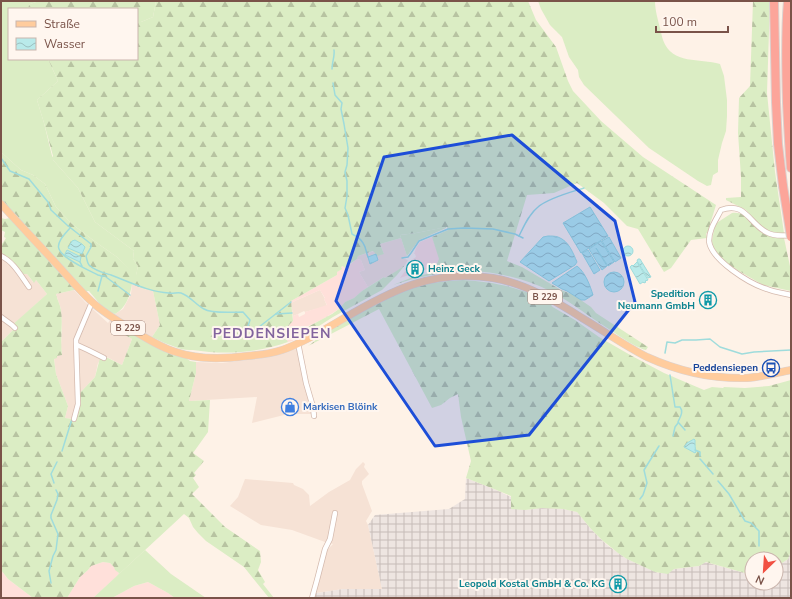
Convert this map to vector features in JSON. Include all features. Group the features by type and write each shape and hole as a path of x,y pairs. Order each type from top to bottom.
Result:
{"highway":[{"path":"776,1 774,44 778,144 791,236"},
{"path":"789,1 786,23 786,78 791,168"}],"main road":[{"name":"B 229","path":"1,204 92,302 112,318 156,344 174,352 192,357 226,358 265,354 282,350 298,343 400,288 438,278 465,276 493,278 518,285 540,294 572,311 637,351 662,363 681,369 710,376 734,378 760,376 791,370"}],"street":[{"path":"791,236 768,233 760,228 743,211 728,208 721,210 713,222 709,240 710,247 723,264 767,290 791,295"},
{"path":"1,256 13,265 29,287"},
{"path":"74,419 78,404 76,340 92,302"},
{"path":"1,317 15,328"},
{"path":"298,343 314,416"},
{"path":"77,345 104,358"},
{"path":"312,598 325,549 329,543 335,513"}],"highlighted area":[{"path":"512,135 615,221 635,302 529,435 435,446 336,301 384,157"}],"shaded area":[{"path":"432,237 440,259 436,266 400,278 408,267 409,263 416,257 414,254 420,242"},
{"path":"401,238 407,256 402,258 408,260 405,265 396,272 385,278 384,277 368,287 359,272 365,270 361,260 357,259 358,256 374,251 384,254 380,244"},
{"path":"1,253 15,263 23,274 27,274 33,282 36,280 47,294 11,327 13,330 1,342"},
{"path":"357,259 361,260 365,270 359,272 368,287 354,298 345,302 339,309 306,327 298,335 298,337 288,342 284,337 289,325 293,321 293,316 298,314 299,317 305,314 305,312 327,305 320,290 291,303 291,301 337,275 337,272 341,269 341,267 347,267"},
{"path":"132,284 153,291 160,325 152,337 138,329 135,335 118,330 132,339 122,365 105,356 98,363 95,377 77,396 73,419 65,418 68,406 56,374 54,358 62,355 61,309 56,294 74,290 108,323 115,314 123,309 131,294"},
{"path":"320,290 327,306 304,311 293,316 291,303"},
{"path":"295,349 298,350 307,382 312,414 297,414 296,412 252,423 257,397 189,401 196,373 196,362 221,363 255,359 280,354"},
{"path":"363,462 365,464 364,467 369,474 362,481 362,484 372,511 366,521 382,589 343,589 317,593 315,592 327,550 333,544 292,530 261,525 230,506 238,497 245,479 293,483 309,495 310,506 329,492 350,480 356,469"},
{"path":"466,478 511,497 511,503 525,510 542,508 563,509 577,512 607,545 627,559 658,573 674,569 699,566 705,562 744,573 744,591 784,591 784,562 788,559 791,551 791,598 314,598 315,592 317,593 343,589 382,589 368,525 375,515 449,509 465,499"},
{"path":"103,562 110,563 119,573 117,576 93,598 67,598 80,577 91,566"},
{"path":"1,570 8,579 33,598 1,598"},
{"path":"148,582 175,598 112,598 134,586"}],"green space":[{"path":"1,1 39,1 30,4 28,8 8,8 8,60 48,60 58,81 37,100 53,160 78,188 95,222 134,251 133,259 138,266 136,276 117,257 72,224 56,207 45,184 33,175 21,170 1,152"},
{"path":"39,1 141,1 141,22 153,17 156,1 528,1 536,20 556,47 573,91 601,121 643,157 716,205 706,234 707,238 691,240 671,268 664,272 638,229 627,226 604,203 577,183 554,193 527,195 507,261 522,267 561,290 572,294 591,307 596,313 648,347 646,350 641,349 601,324 563,298 539,286 504,275 467,271 455,272 448,267 436,266 439,259 432,237 448,230 447,227 400,235 401,238 380,244 384,254 377,256 373,251 358,256 357,259 344,268 343,266 341,267 342,269 337,272 337,275 291,301 293,321 289,325 284,336 288,342 265,349 229,353 180,349 152,337 160,325 153,291 132,284 129,297 125,305 115,314 107,310 89,291 86,291 1,199 1,152 21,170 33,175 45,184 56,207 72,224 117,257 136,275 138,266 133,259 134,251 95,222 78,188 51,159 53,156 37,100 58,81 48,60 138,60 138,8 28,8 30,4"},
{"path":"141,1 156,1 153,17 141,22"},
{"path":"538,1 655,1 662,37 667,48 680,57 720,64 724,76 727,100 726,131 718,160 718,172 713,175 711,185 707,186 698,181 649,148 584,85 579,77 578,70 569,57 562,37 550,25"},
{"path":"753,1 770,1 767,93 775,172 784,233 775,233 766,230 756,222 746,210 726,200 726,198 741,197 738,133 739,98 750,86"},
{"path":"732,213 745,216 760,231 766,234 784,238 791,271 791,291 763,285 727,264 721,258 713,247 712,241 715,224"},
{"path":"1,218 10,218 76,289 56,294 62,315 62,355 57,356 57,358 54,359 56,374 68,406 65,418 73,419 77,396 95,377 100,358 104,356 122,365 132,339 117,330 119,325 190,361 196,362 196,373 189,401 210,400 208,432 193,453 204,461 194,473 196,475 193,478 199,487 192,494 225,527 260,551 261,562 258,570 265,582 263,584 274,598 269,598 244,567 206,541 193,527 189,518 184,514 117,576 119,573 110,563 103,562 91,566 80,577 67,598 33,598 8,579 1,570 1,342 13,330 10,327 47,294 36,280 34,283 27,274 23,274 14,262 1,253 1,244 6,238 4,237 5,232 1,230"},
{"path":"446,227 419,240 407,256 400,235"},
{"path":"405,265 382,290 298,337 302,330 332,314 345,302 354,298 362,291"},
{"path":"436,272 445,272 393,285 413,277"},
{"path":"463,280 487,282 520,290 542,298 553,304 551,306 575,320 599,337 632,356 664,373 704,390 712,387 745,388 769,386 791,380 791,551 788,559 784,562 784,551 744,551 744,573 706,562 699,566 674,569 668,574 655,572 627,559 618,553 591,529 577,512 563,509 542,508 525,510 511,509 511,496 466,478 471,461 461,417 458,394 441,405 432,408 379,309 308,346 325,333 375,304 406,290 427,284"},
{"path":"145,550 171,574 206,598 175,598 148,582 134,586 112,598 93,598"}],"water":[{"path":"590,207 608,236 581,253 563,223"},
{"path":"543,237 558,237 565,241 577,262 575,265 549,281 520,262"},
{"path":"609,237 621,258 615,262 602,241"},
{"path":"75,240 85,247 82,254 68,248 72,241"},
{"path":"601,241 614,262 608,266 596,248 607,266 602,270 589,249"},
{"path":"628,246 633,251 628,256 623,251"},
{"path":"67,250 81,257 80,262 65,255"},
{"path":"588,250 600,270 594,274 582,253"},
{"path":"376,254 378,260 370,264 368,257"},
{"path":"640,259 651,277 648,278 637,261"},
{"path":"637,262 648,280 640,284 630,267"},
{"path":"577,266 585,275 593,295 585,300 581,300 552,283"},
{"path":"614,272 621,275 624,282 621,289 614,292 607,289 604,282 607,275"},
{"path":"694,439 695,453 684,447 687,443"}],"waterway":[{"path":"332,69 334,50"},
{"path":"333,83 335,95 342,103 341,109 348,148 345,172 347,181 345,208 352,234 365,246 368,257"},
{"path":"1,158 10,171 29,179 48,202 51,210 91,244 86,256 88,264 103,273 154,291 181,293 208,311 243,312 250,320 247,329 250,331 259,327 291,302"},
{"path":"519,236 529,217 542,204 584,188"},
{"path":"70,228 59,243 58,246 61,253 82,267 98,275 105,276"},
{"path":"402,258 408,257 419,241 448,229 493,229 515,234 523,238"},
{"path":"80,262 82,266"},
{"path":"98,291 102,276"},
{"path":"106,277 130,295"},
{"path":"276,314 292,313"},
{"path":"665,353 667,342 675,343 682,340 710,339 720,347 742,354 791,350"},
{"path":"670,375 675,407 680,407 682,411 678,422 685,430"},
{"path":"62,451 72,419"},
{"path":"673,436 675,427 678,423"},
{"path":"640,499 647,483 644,470 659,446"},
{"path":"695,450 700,452 700,456"},
{"path":"700,459 713,474"},
{"path":"54,483 51,474 57,462"},
{"path":"718,481 729,494 745,521 751,523 759,531 759,546"},
{"path":"51,583 49,571 56,550 58,534 51,518 57,500 58,494 56,490"}],"place":[{"name":"Heinz Geck","path":"415,269"},
{"name":"Spedition Neumann GmbH","path":"708,300"},
{"name":"Peddensiepen","path":"771,368"},
{"name":"Markisen Blöink","path":"290,407"},
{"name":"Leopold Kostal GmbH & Co. KG","path":"618,584"}],"district":[{"name":"PEDDENSIEPEN","path":"272,333"}]}
